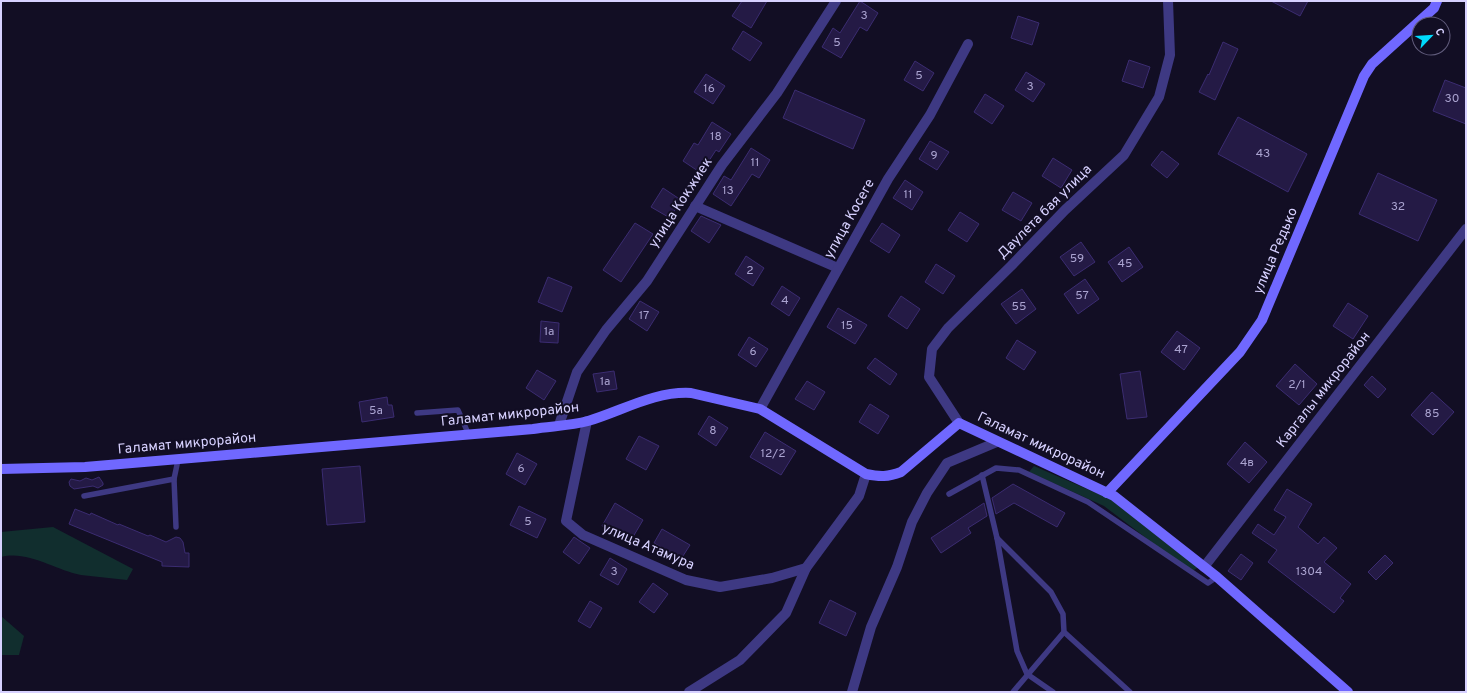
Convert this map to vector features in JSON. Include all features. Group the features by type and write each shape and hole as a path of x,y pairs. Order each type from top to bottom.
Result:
{"street":[{"name":"улица Кокжиек","path":"559,425 577,372 606,330 647,281 722,165 776,93 836,1"},
{"name":"Даулета бая улица","path":"959,423 929,377 932,348 948,328 1065,210 1124,155 1159,97 1170,55 1168,1"},
{"name":"улица Редько","path":"1107,492 1240,352 1262,320 1364,76 1372,64 1434,8 1437,1"},
{"name":"улица Косеге","path":"760,409 888,179 930,115 968,44"},
{"path":"695,206 838,268"},
{"name":"Каргалы микрорайон","path":"1204,568 1466,229"},
{"name":"Галамат микрорайон","path":"1,469 84,467 178,460 533,429 588,421 653,398 680,393 760,409 866,474 881,477 892,476 901,472 959,423 1107,492 1217,577 1348,692"},
{"name":"улица Атамура","path":"588,421 566,521 583,535 686,580 720,587 772,578 806,568"},
{"path":"852,692 870,627 897,567 912,522 926,494 947,463 997,442"},
{"path":"689,692 740,660 786,613 806,568 859,496 866,474"}],"lane":[{"path":"417,413 458,410 468,434"},
{"path":"176,527 174,479 178,460"},
{"path":"949,494 996,468 1019,470 1088,502 1208,583 1217,577"},
{"path":"982,475 997,538 1018,651 1027,674 1053,692"},
{"path":"84,496 174,479"},
{"path":"997,538 1051,592 1063,614 1064,632 1130,692"},
{"path":"1013,692 1064,632"}],"green space":[{"path":"1034,466 1110,499 1200,566 1191,572 1104,506 1029,472"},
{"path":"53,527 133,569 127,580 71,573 31,558 21,556 1,557 1,532"},
{"path":"1,616 24,636 19,655 1,655"}],"building":[{"path":"742,1 767,1 751,28 732,16"},
{"path":"860,1 878,13 867,31 860,27 841,58 822,47 833,28 840,33"},
{"path":"1271,1 1308,1 1300,16"},
{"path":"1018,16 1039,23 1032,45 1011,38"},
{"path":"743,31 762,43 750,61 732,49"},
{"path":"1223,42 1238,49 1215,100 1199,92 1208,74 1209,75"},
{"path":"1129,60 1150,67 1143,88 1122,81"},
{"path":"915,61 934,73 923,91 904,80"},
{"path":"1026,72 1045,84 1033,102 1015,90"},
{"path":"706,74 725,86 713,104 694,92"},
{"path":"1445,80 1466,88 1466,124 1433,111"},
{"path":"795,90 865,120 853,149 783,118"},
{"path":"985,94 1004,106 992,124 974,112"},
{"path":"1238,117 1307,154 1288,192 1218,154"},
{"path":"712,122 731,134 719,152 716,150 701,173 683,161 694,143 698,145"},
{"path":"930,141 949,152 937,170 919,159"},
{"path":"751,148 770,160 759,178 752,174 731,206 713,194 724,176 731,180"},
{"path":"1162,151 1179,164 1167,178 1151,165"},
{"path":"1053,158 1072,170 1061,188 1042,176"},
{"path":"1378,173 1437,200 1418,241 1359,214"},
{"path":"905,180 923,192 912,210 893,198"},
{"path":"663,188 681,200 670,218 651,207"},
{"path":"1013,192 1032,203 1021,221 1002,210"},
{"path":"960,212 979,224 967,242 948,230"},
{"path":"701,216 721,225 709,243 691,231"},
{"path":"635,223 653,234 621,282 603,270"},
{"path":"882,223 900,235 889,253 870,241"},
{"path":"1081,242 1095,262 1074,276 1060,257"},
{"path":"1129,247 1143,267 1122,282 1108,262"},
{"path":"746,256 764,268 753,286 735,274"},
{"path":"936,264 955,276 943,294 925,282"},
{"path":"548,277 572,287 562,312 538,302"},
{"path":"1085,279 1099,299 1078,314 1064,294"},
{"path":"782,286 800,298 789,316 771,304"},
{"path":"1022,289 1036,309 1016,324 1001,304"},
{"path":"901,296 920,309 907,329 888,316"},
{"path":"640,301 659,312 647,331 629,319"},
{"path":"1348,303 1368,316 1353,339 1333,326"},
{"path":"838,308 867,325 855,344 827,327"},
{"path":"541,321 559,323 558,343 540,342"},
{"path":"1177,331 1200,348 1184,370 1161,352"},
{"path":"749,337 768,349 756,367 738,355"},
{"path":"1017,340 1036,352 1024,370 1006,358"},
{"path":"875,358 897,374 890,385 867,368"},
{"path":"1295,364 1317,384 1299,405 1276,386"},
{"path":"537,370 556,381 544,400 526,388"},
{"path":"614,371 617,389 597,392 593,374"},
{"path":"1140,371 1147,417 1127,419 1120,374"},
{"path":"1372,376 1386,389 1378,398 1364,385"},
{"path":"807,381 825,392 814,410 795,399"},
{"path":"1432,392 1454,412 1433,435 1411,415"},
{"path":"387,397 388,405 392,405 394,417 362,422 359,402"},
{"path":"870,404 889,416 878,434 859,422"},
{"path":"709,416 728,428 716,446 698,434"},
{"path":"765,432 796,451 781,475 750,457"},
{"path":"639,436 659,446 646,470 626,459"},
{"path":"1245,442 1267,462 1249,483 1227,464"},
{"path":"517,453 537,464 525,485 506,474"},
{"path":"360,466 365,522 327,525 322,469"},
{"path":"99,477 103,485 98,488 93,486 74,489 70,486 69,482 71,479 80,481 86,478 92,480"},
{"path":"1013,484 1065,513 1057,527 1014,503 996,514 992,498"},
{"path":"1287,489 1312,504 1298,527 1318,544 1324,537 1337,548 1324,562 1351,584 1340,598 1344,601 1334,613 1268,562 1277,550 1252,533 1258,524 1274,535 1286,517 1274,510"},
{"path":"615,503 643,520 630,542 602,526"},
{"path":"984,503 987,516 968,528 971,533 941,553 931,538"},
{"path":"519,506 546,519 537,538 510,525"},
{"path":"75,509 90,515 91,513 118,525 119,524 166,542 176,537 180,538 183,542 185,553 189,553 189,567 162,566 162,562 69,524"},
{"path":"662,529 690,545 681,559 654,543"},
{"path":"574,537 590,548 579,564 563,552"},
{"path":"1241,554 1253,563 1241,580 1228,571"},
{"path":"1385,555 1393,563 1376,580 1368,572"},
{"path":"610,558 627,569 618,585 600,575"},
{"path":"653,583 668,594 654,613 639,602"},
{"path":"830,600 856,613 846,636 819,623"},
{"path":"590,601 602,608 590,628 578,621"}]}
